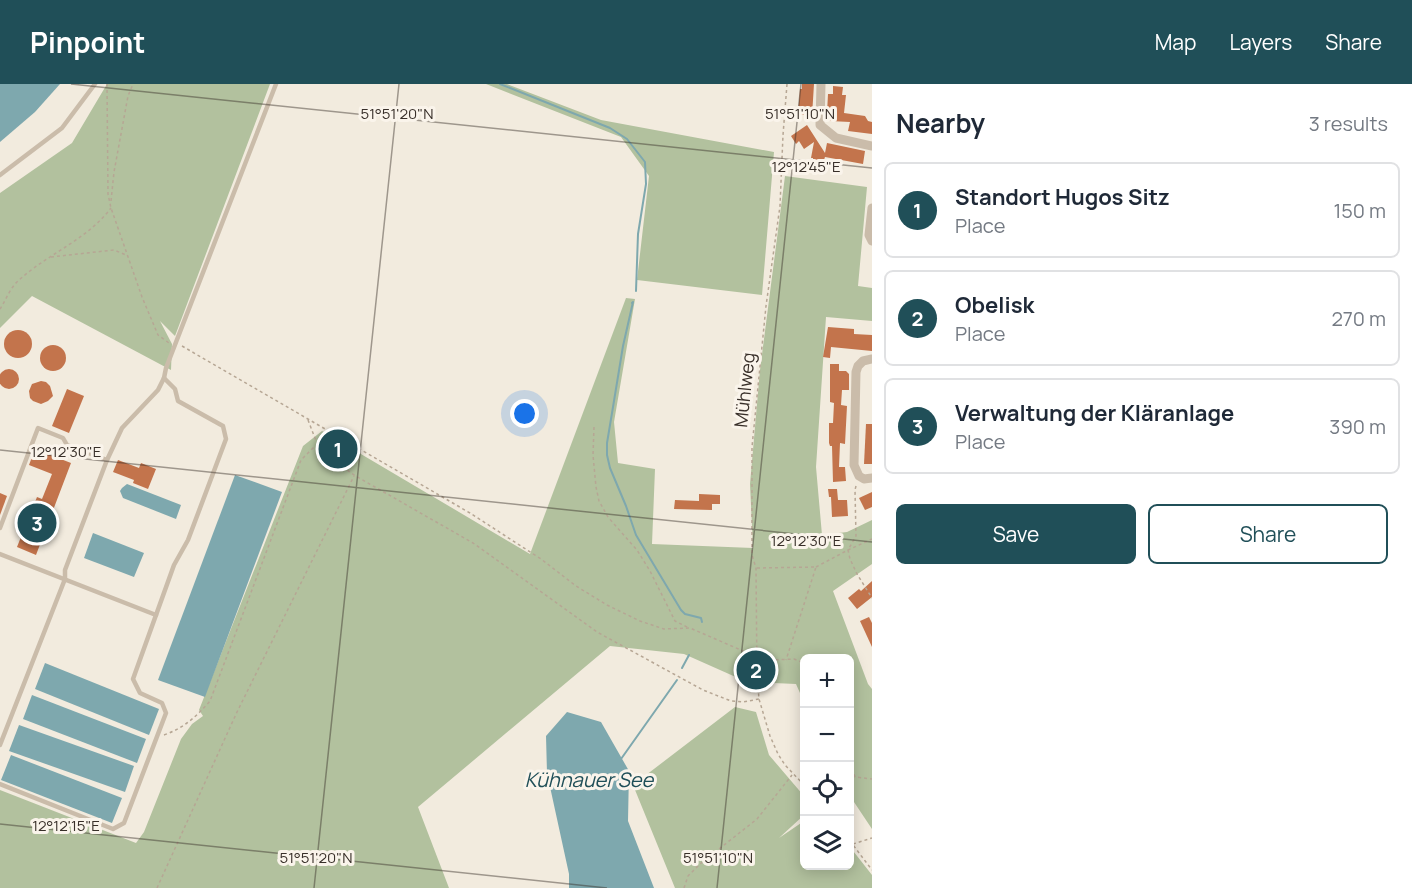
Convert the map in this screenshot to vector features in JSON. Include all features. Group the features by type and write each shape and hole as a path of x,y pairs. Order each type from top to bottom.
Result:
{"street":[{"path":"821,84 820,125 836,138 872,146"},
{"path":"872,208 869,235 872,241"},
{"path":"872,359 863,361 856,372 854,465 859,476 864,479 872,478"}],"lane":[{"path":"0,175 62,128 95,84"},
{"path":"0,745 65,579 65,570 107,460 122,428 158,390 164,378 276,84"},
{"path":"0,784 113,829 124,823 165,713 162,704 140,693 133,679 174,565 188,540 226,439 223,426 178,401 175,389 164,378"},
{"path":"0,528 38,428 63,438 67,444 107,460"},
{"path":"0,554 156,615"}],"path":[{"path":"107,84 108,194 111,208 158,335 168,342 176,343 470,513 541,559 576,586 607,604 640,621 664,629 690,628"},
{"path":"0,309 15,283 101,221 111,208 114,172 128,96 133,84"},
{"name":"Mühlweg","path":"787,84 780,206 766,306 752,447 752,555 756,568 759,699 770,736 785,765 800,781"},
{"path":"50,257 114,250 128,255"},
{"path":"308,419 318,446 354,475 472,543 597,632 703,690 731,701 743,702 759,699"},
{"path":"594,427 593,455 599,501 608,517 637,550 651,571 675,621 757,657 800,661"},
{"path":"156,738 189,722 210,701 301,460 318,446"},
{"path":"157,888 237,712 354,475"},
{"path":"855,490 856,536 848,550 857,574 872,598"},
{"path":"756,568 816,567 872,539"},
{"path":"786,660 816,567"},
{"path":"684,888 688,876 700,864 757,819 792,774"},
{"path":"854,775 855,777 872,779"},
{"path":"854,843 872,838"},
{"path":"854,847 872,870"}],"green space":[{"path":"107,84 270,84 175,336 160,321 172,344 171,370 32,296 0,328 0,193 72,143"},
{"path":"486,84 507,84 601,120 774,152 762,295 637,280 649,176 621,137"},
{"path":"785,176 867,187 858,286 872,288 872,321 826,317 816,467 822,535 847,532 872,520 872,564 833,591 868,684 872,689 872,829 854,802 854,654 800,654 800,693 796,684 747,682 684,654 610,646 418,807 449,888 0,888 0,790 136,843 144,832 181,739 192,724 203,716 199,710 303,446 322,431 530,554 626,298 635,299 614,422 618,463 655,469 652,544 753,548 750,484 760,370"},
{"path":"735,707 756,712 769,755 800,791 800,819 779,838 800,824 800,870 854,870 854,852 872,875 872,888 675,888 633,785"}],"water":[{"path":"0,84 60,84 35,112 0,142"},
{"path":"235,475 282,492 205,697 158,680"},
{"path":"127,484 181,505 176,519 123,498 120,491"},
{"path":"93,533 144,553 134,577 84,558"},
{"path":"45,663 159,709 149,735 35,689"},
{"path":"32,695 146,739 137,763 23,719"},
{"name":"Kühnauer See","path":"567,712 601,722 629,771 628,821 654,888 569,888 569,874 547,773 546,736"},
{"path":"19,725 134,766 125,792 9,751"},
{"path":"11,755 122,798 112,823 1,780"}],"building":[{"path":"802,84 814,84 812,116 798,114"},
{"path":"833,86 843,87 842,95 846,95 844,113 865,116 868,121 872,122 872,134 848,131 850,122 830,121 831,113 827,113 828,94 833,94"},
{"path":"807,125 825,153 827,143 865,151 863,164 825,157 823,163 813,161 811,158 814,142 804,149 799,141 796,144 791,136"},
{"path":"828,327 854,329 854,334 872,335 872,351 831,347 830,358 823,357"},
{"path":"18,330 28,334 32,344 28,354 18,358 8,354 4,344 8,334"},
{"path":"53,345 62,349 66,358 62,367 53,371 44,367 40,358 44,349"},
{"path":"830,364 839,364 839,371 846,371 849,374 849,390 842,390 841,405 847,406 845,444 840,443 839,467 845,467 846,481 833,482 829,423 833,423 834,403 830,402"},
{"path":"5,369 13,369 19,375 19,383 13,389 5,389 -1,383 -1,375"},
{"path":"41,381 50,386 53,396 41,404 30,398 29,391 32,384"},
{"path":"67,389 84,396 69,433 52,426"},
{"path":"866,424 872,424 872,464 864,464"},
{"path":"35,449 71,463 36,555 17,547 37,497 42,499 52,474 29,465"},
{"path":"118,460 139,468 141,463 156,469 148,489 133,483 134,480 113,472"},
{"path":"828,489 837,489 838,500 847,500 848,516 832,517 831,497 829,497"},
{"path":"872,492 872,507 865,510 859,498"},
{"path":"0,493 7,496 0,515"},
{"path":"699,494 720,495 720,504 712,504 712,510 674,509 675,500 699,501"},
{"path":"872,581 872,597 857,609 848,598 859,589 861,591"},
{"path":"869,617 872,623 872,647 860,621"}],"waterway":[{"path":"500,84 610,128 627,139 645,162 646,184 638,234 636,291"},
{"path":"632,303 607,443 607,455 636,535 681,610 685,614 701,618 702,622"},
{"path":"682,668 689,655"},
{"path":"621,759 677,680"}],"place":[{"name":"Standort Hugos Sitz","path":"338,449"},
{"name":"Verwaltung der Kläranlage","path":"37,523"},
{"name":"Obelisk","path":"756,670"}]}
